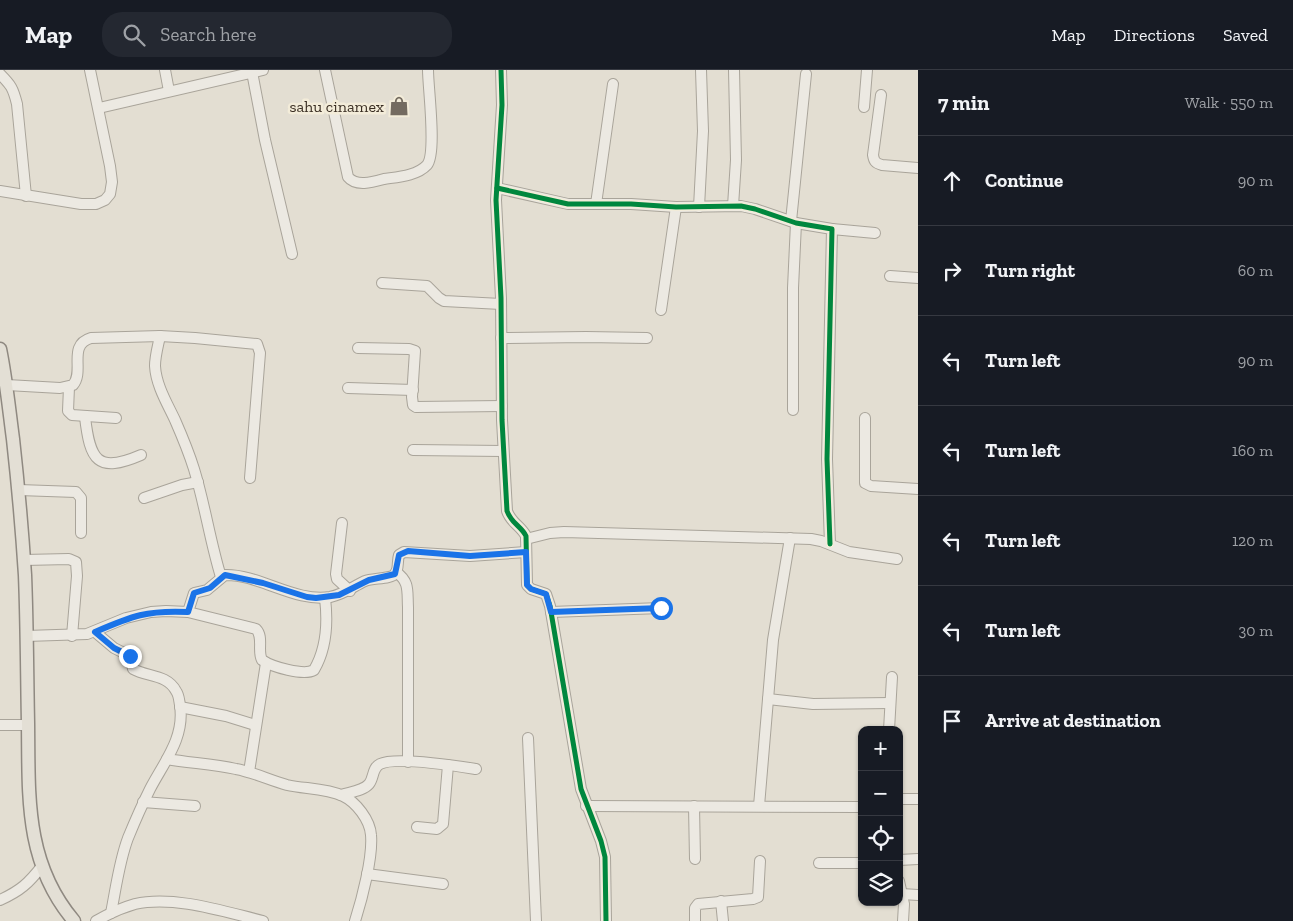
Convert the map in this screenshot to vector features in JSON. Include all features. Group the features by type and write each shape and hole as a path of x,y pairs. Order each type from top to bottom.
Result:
{"main road":[{"path":"0,349 7,385 19,490 24,560 29,800 34,837 43,870 54,895 74,921"}],"street":[{"path":"0,191 81,204 96,204 105,200 110,194 112,182 99,108 90,70"},
{"path":"165,70 169,91"},
{"path":"99,108 169,91 216,75 264,70"},
{"path":"325,70 348,177 351,181 363,183 413,173 426,166 430,160 432,137 428,70"},
{"path":"501,70 502,105 497,221 501,304 503,451 507,511 512,521 525,534 527,585 531,589 546,594 551,612 577,772 586,806 601,841 605,857 606,921"},
{"path":"699,207 703,131 701,70"},
{"path":"733,206 736,160 734,70"},
{"path":"864,106 867,70"},
{"path":"252,72 292,254"},
{"path":"0,74 14,90 17,104 26,196"},
{"path":"793,410 793,222 806,74"},
{"path":"596,204 614,84"},
{"path":"881,95 873,154 876,164 918,168"},
{"path":"497,188 568,204 631,204 676,208 733,206 755,209 793,222 832,229 875,233"},
{"path":"661,310 676,208"},
{"path":"830,544 827,459 832,229"},
{"path":"890,276 918,278"},
{"path":"382,283 426,286 439,298 454,302 501,304"},
{"path":"160,336 155,366 157,376 161,390 189,453 221,577"},
{"path":"7,385 68,388 76,382 78,350 85,340 108,337 160,336 254,344 259,347 260,353 250,478"},
{"path":"501,338 647,338"},
{"path":"358,348 409,349 415,352 412,403 418,408 502,406"},
{"path":"68,388 69,414 85,417 116,418"},
{"path":"348,388 412,390"},
{"path":"85,417 92,450 100,462 115,464 142,454"},
{"path":"865,418 865,483 871,486 918,489"},
{"path":"413,450 503,451"},
{"path":"144,498 182,485 198,482"},
{"path":"19,490 76,492 81,498 81,533"},
{"path":"342,523 336,574 337,579 350,590"},
{"path":"526,539 557,532 811,539 850,552 897,559"},
{"path":"759,806 773,640 790,538"},
{"path":"188,612 194,593 210,588 221,577 228,575 263,583 307,597 325,598 350,590 369,580 392,576 396,572 399,555 408,551 470,556 526,552"},
{"path":"24,560 69,559 76,562 78,576 72,636"},
{"path":"396,572 405,579 408,607 408,762"},
{"path":"26,636 72,636 95,632 126,618 138,615 166,611 188,612 256,629 260,632 261,658 266,663 304,673 314,670 325,639 325,598"},
{"path":"551,612 661,608"},
{"path":"95,632 114,648 130,656 133,669 157,677 170,684 176,690 181,723 178,735 143,802 127,841 111,912"},
{"path":"249,772 266,663"},
{"path":"889,726 892,677"},
{"path":"768,699 813,704 890,703"},
{"path":"180,707 226,716 256,725"},
{"path":"0,724 28,724"},
{"path":"528,738 536,921"},
{"path":"167,759 236,768 287,784 341,795 348,799 359,809 370,829 371,844 367,874 355,921"},
{"path":"341,795 369,785 378,765 408,762 476,769"},
{"path":"417,826 437,828 443,824 448,765"},
{"path":"903,799 918,799"},
{"path":"143,802 195,806"},
{"path":"586,806 858,807"},
{"path":"694,806 695,859"},
{"path":"903,860 918,859"},
{"path":"695,921 695,908 698,904 758,897 760,861"},
{"path":"819,863 858,863"},
{"path":"0,900 17,892 43,870"},
{"path":"367,874 443,884"},
{"path":"903,894 918,894"},
{"path":"96,921 111,912 135,904 160,901 184,904 263,921"},
{"path":"722,901 723,921"},
{"path":"903,902 903,921"}],"cycle path":[{"path":"501,70 502,105 496,200 501,298 502,420 507,511 511,519 526,536 527,585 531,589 546,594 550,606 581,789 601,841 605,857 606,921"},
{"path":"497,188 568,204 631,204 676,207 741,206 796,223 832,229 827,459 830,544"}],"place":[{"name":"sahu cinamex","path":"399,106"}],"route":[{"path":"130,656 114,648 95,632 126,618 151,612 188,612 196,591 207,590 225,575 263,583 307,597 325,598 339,595 369,580 392,576 396,572 399,555 408,551 449,556 526,552 527,585 531,589 546,594 551,612 661,608"}]}
